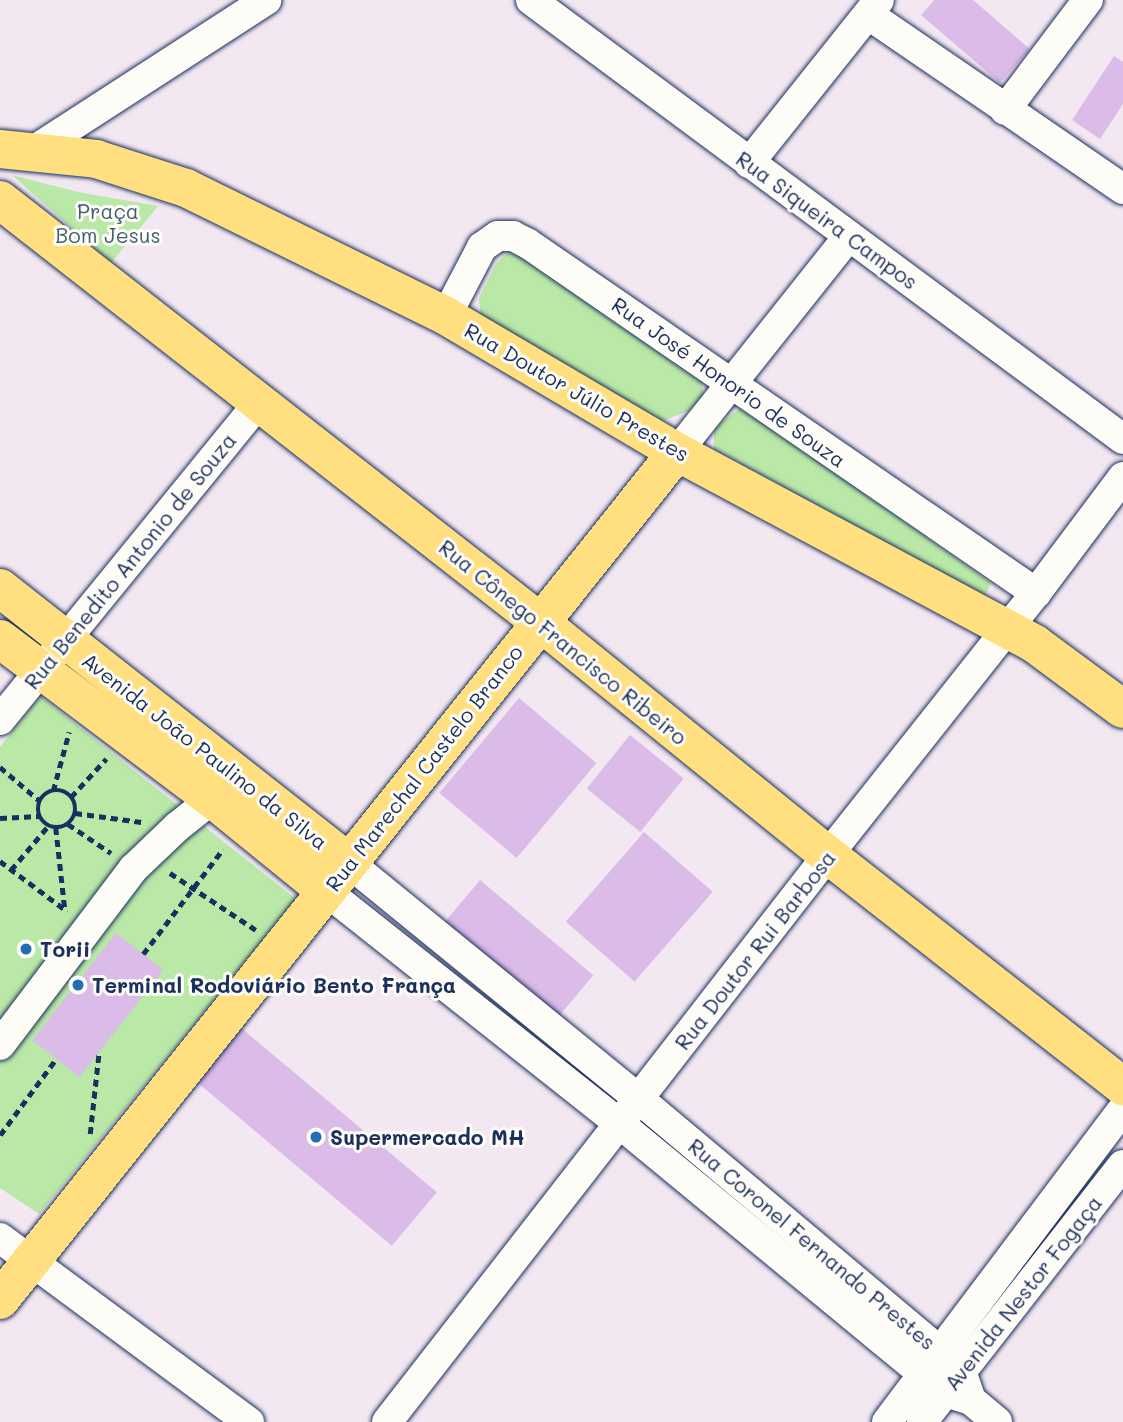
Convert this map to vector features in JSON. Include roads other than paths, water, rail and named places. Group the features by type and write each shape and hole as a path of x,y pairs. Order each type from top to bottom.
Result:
{"main road":[{"name":"Rua Doutor Júlio Prestes","path":"16,150 96,159 186,188 446,316 677,452 1008,629 1079,674 1123,709"},
{"name":"Rua Cônego Francisco Ribeiro","path":"0,200 540,622 828,855 1123,1086"},
{"name":"Rua Marechal Castelo Branco","path":"0,1300 677,452"},
{"name":"Avenida João Paulino da Silva","path":"0,587 65,641 226,789 337,876"},
{"name":"Avenida João Paulino da Silva","path":"0,639 128,735 226,789 243,823 337,876"}],"street":[{"path":"16,150 266,0"},
{"name":"Rua Siqueira Campos","path":"531,0 1123,439"},
{"path":"1005,110 1088,0"},
{"path":"749,163 874,7 1005,110 1123,189"},
{"name":"Rua José Honorio de Souza","path":"446,316 482,247 498,236 513,236 527,243 1036,593"},
{"name":"Rua Marechal Castelo Branco","path":"677,452 849,236"},
{"name":"Rua Benedito Antonio de Souza","path":"0,720 259,402"},
{"name":"Rua Doutor Rui Barbosa","path":"387,1422 828,855 1008,629 1123,477"},
{"path":"0,1045 140,863 177,827 226,789"},
{"name":"Avenida João Paulino da Silva","path":"337,876 548,1025 639,1099"},
{"name":"Avenida João Paulino da Silva","path":"337,876 526,1050 620,1124"},
{"path":"526,1050 548,1025"},
{"name":"Rua Coronel Fernando Prestes","path":"639,1099 998,1422"},
{"name":"Avenida Nestor Fogaça","path":"922,1422 1025,1241 1123,1109"},
{"name":"Rua Coronel Fernando Prestes","path":"620,1124 948,1377"},
{"name":"Avenida Nestor Fogaça","path":"887,1422 948,1377 1048,1260 1123,1165"},
{"path":"0,1238 249,1422"},
{"path":"1025,1241 1048,1260"}],"place":[{"name":"Torii","path":"26,949"},
{"name":"Terminal Rodoviário Bento França","path":"78,985"},
{"name":"Supermercado MH","path":"316,1137"}],"park label":[{"name":"Praça Bom Jesus","path":"108,223"}]}
